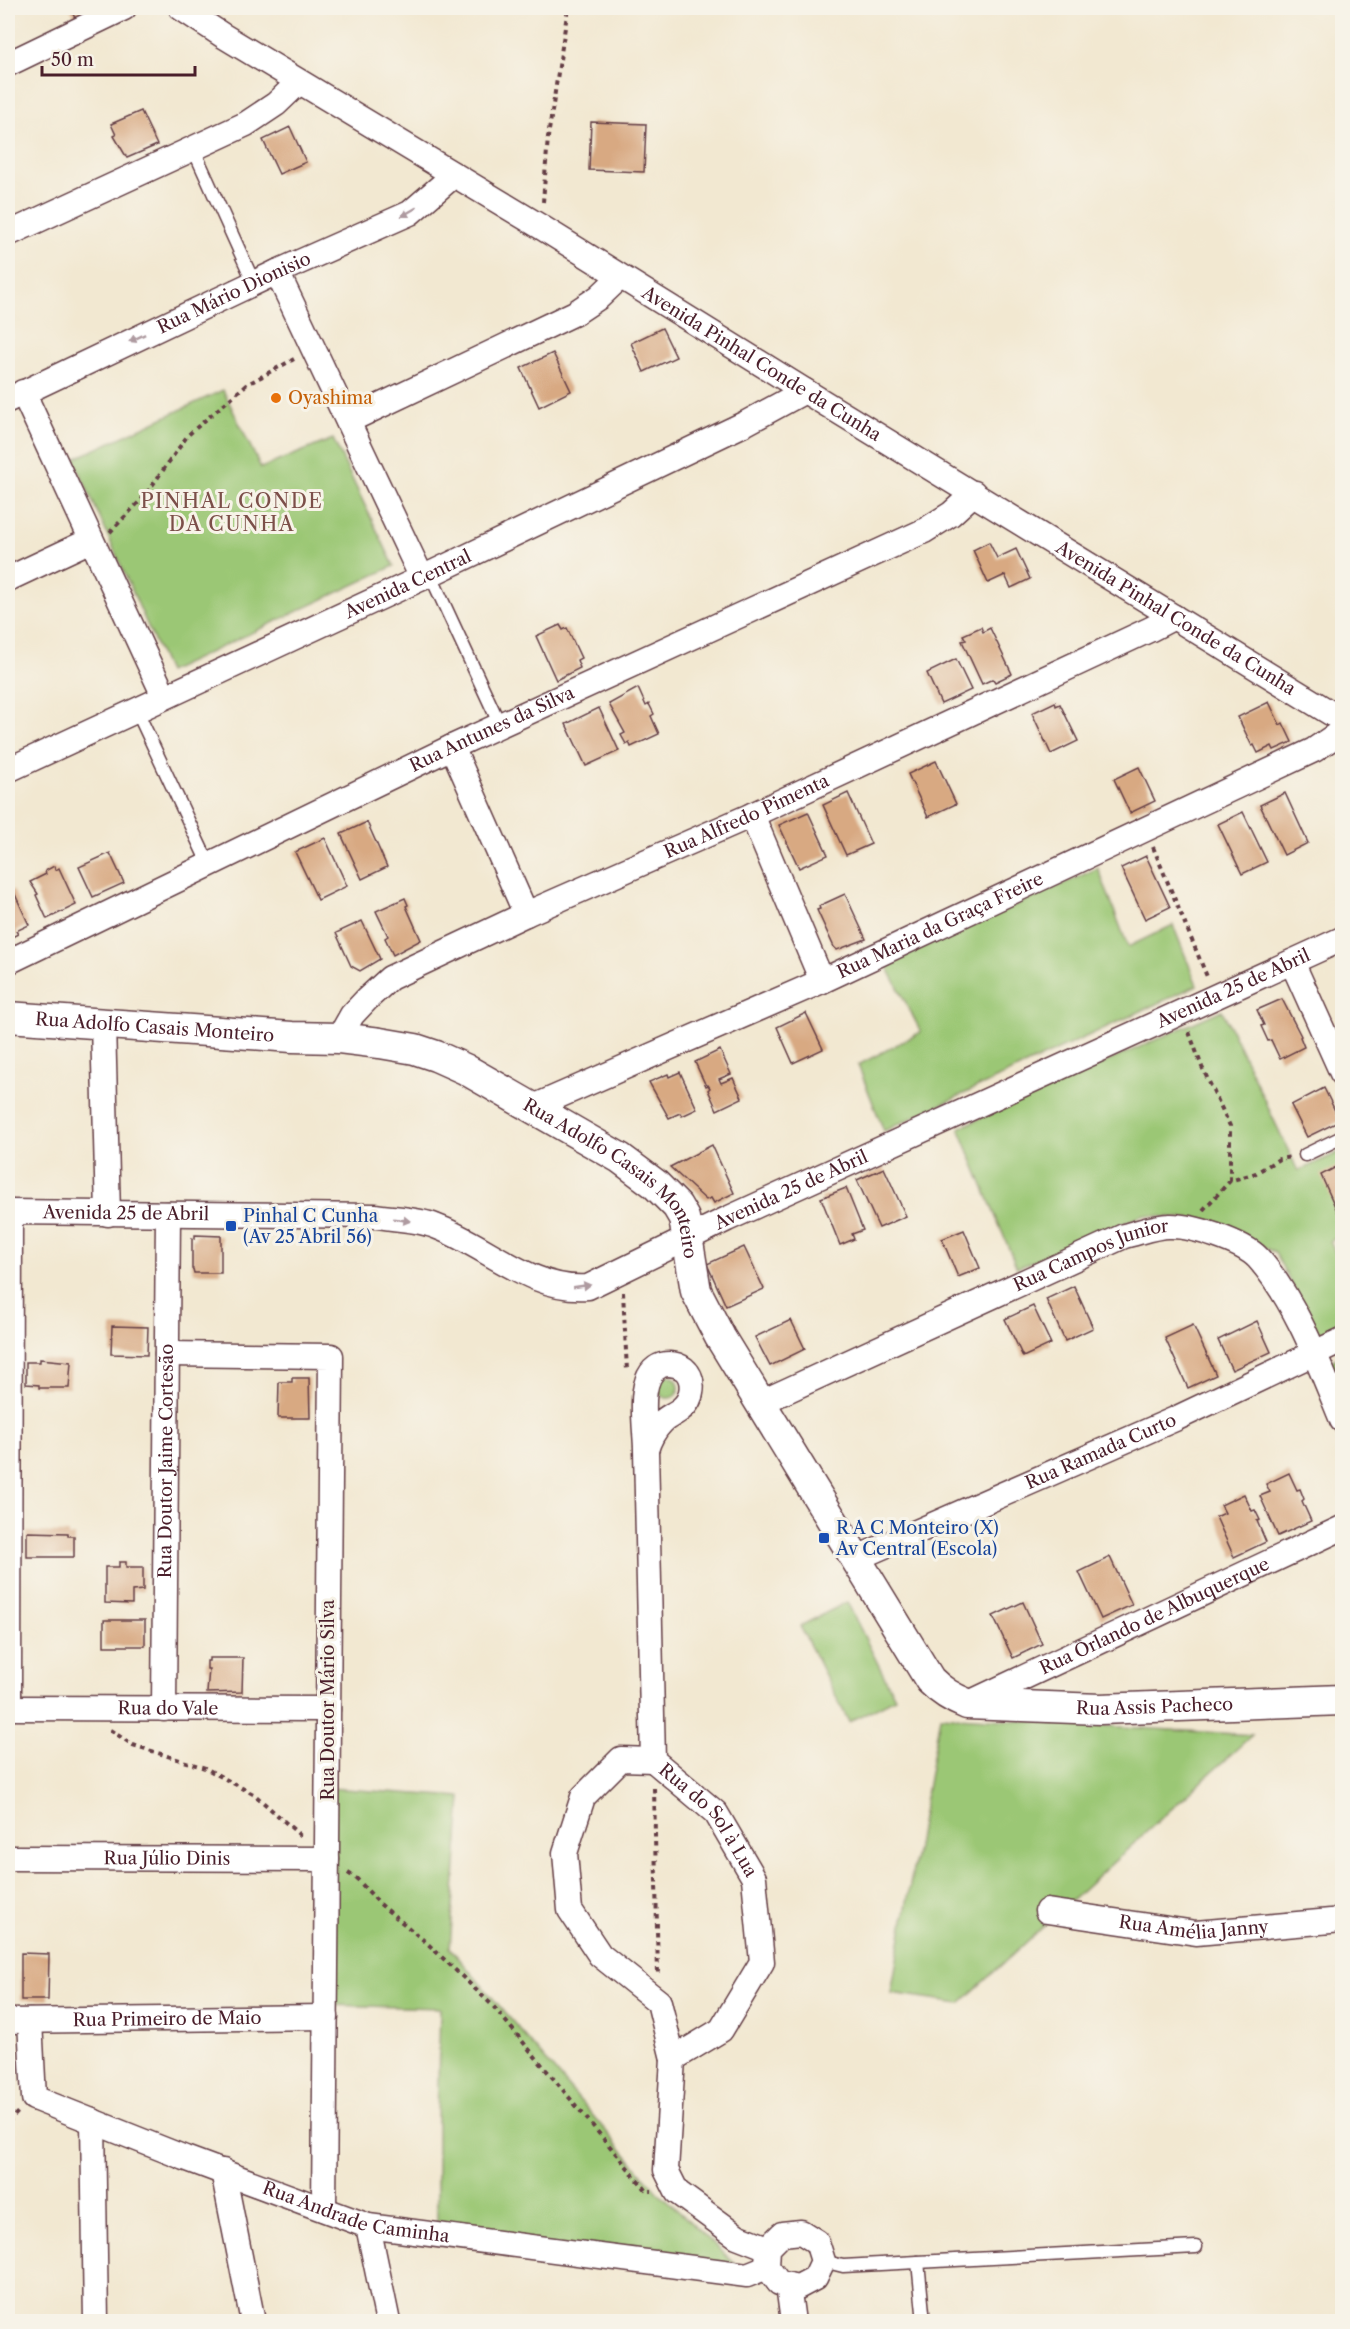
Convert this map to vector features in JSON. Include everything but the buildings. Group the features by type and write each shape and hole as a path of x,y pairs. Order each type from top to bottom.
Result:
{"street":[{"path":"8,64 124,8"},
{"name":"Avenida Pinhal Conde da Cunha","path":"182,8 299,82 541,227 1342,720"},
{"path":"8,234 246,124 276,104 299,82"},
{"name":"Rua Mário Dionisio","path":"15,396 277,272 410,213 454,175"},
{"path":"277,272 348,421 426,576"},
{"path":"348,421 575,313 598,297 620,277"},
{"name":"Avenida Central","path":"8,770 426,576 746,423 805,391"},
{"path":"15,396 93,544 164,696"},
{"name":"Rua Antunes da Silva","path":"8,962 452,747 924,531 951,514 974,494"},
{"path":"8,579 93,544"},
{"name":"Rua Alfredo Pimenta","path":"339,1038 352,1015 390,978 526,914 752,815 1151,629 1174,616"},
{"name":"Rua Maria da Graça Freire","path":"531,1108 822,981 1314,750 1342,731"},
{"path":"452,747 526,914"},
{"path":"752,815 822,981"},
{"name":"Avenida 25 de Abril","path":"9,1212 376,1215 435,1225 518,1269 561,1286 588,1287 687,1239 1342,939"},
{"path":"1292,962 1342,1073"},
{"name":"Rua Adolfo Casais Monteiro","path":"8,1017 292,1037 339,1038 416,1049 465,1069 620,1158 655,1184 677,1206 684,1218 696,1291 720,1337 930,1680 941,1691 967,1704"},
{"path":"103,1024 108,1214"},
{"path":"8,1708 9,1212"},
{"name":"Rua Doutor Jaime Cortesão","path":"164,1709 168,1214"},
{"name":"Rua Campos Junior","path":"760,1403 1124,1236 1167,1226 1188,1227 1218,1236 1256,1256 1284,1293 1314,1353 1342,1420"},
{"name":"Rua Ramada Curto","path":"857,1558 1175,1419 1342,1340"},
{"name":"Rua Doutor Mário Silva","path":"167,1354 331,1356 324,2209"},
{"path":"645,1381 658,1367 675,1365 687,1371 691,1379 692,1390 683,1408 662,1422 650,1437 646,1450"},
{"name":"Rua do Sol à Lua","path":"645,1381 653,1760 716,1814 754,1878 762,1962 721,2030 673,2059"},
{"name":"Rua Orlando de Albuquerque","path":"967,1704 1342,1528"},
{"name":"Rua Assis Pacheco","path":"967,1704 1100,1709 1342,1700"},
{"name":"Rua do Vale","path":"8,1708 328,1709"},
{"path":"653,1760 621,1759 583,1797 565,1853 570,1910 600,1955 659,2002 673,2059 666,2170 677,2192 768,2258 779,2283 798,2287 815,2278 823,2261 817,2242 801,2232 782,2234 768,2258"},
{"name":"Rua Júlio Dinis","path":"8,1858 327,1859"},
{"name":"Rua Amélia Janny","path":"1047,1911 1196,1933 1342,1920"},
{"name":"Rua Primeiro de Maio","path":"19,2021 326,2017"},
{"name":"Rua Andrade Caminha","path":"19,2021 34,2098 368,2226 747,2275 768,2258"},
{"path":"93,2121 96,2322"},
{"path":"223,2171 253,2322"},
{"path":"368,2226 388,2322"},
{"path":"788,2285 793,2322"}],"lane":[{"path":"193,148 254,283"},
{"path":"426,576 500,725"},
{"path":"136,709 208,865"},
{"path":"1305,1155 1342,1137"},
{"path":"823,2261 843,2266 1196,2247"},
{"path":"918,2262 924,2322"}],"path":[{"path":"541,227 548,137 568,8"},
{"path":"93,544 144,497 188,435 246,385 313,349"},
{"path":"1146,830 1216,996"},
{"path":"1181,1012 1202,1067 1230,1126 1230,1181"},
{"path":"1188,1227 1230,1181 1256,1173 1279,1159 1305,1155"},
{"path":"622,1270 626,1371 645,1381"},
{"path":"77,1708 133,1745 206,1768 255,1795 327,1859 357,1879 380,1904 427,1943 493,2006 647,2191 677,2192"},
{"path":"653,1760 659,2002"}],"green space":[{"path":"223,390 261,468 333,439 394,566 168,672 74,459"},
{"path":"1098,868 1128,947 1173,925 1197,985 884,1131 858,1065 921,1032 886,964"},
{"path":"1222,1010 1298,1171 1342,1151 1342,1235 1330,1241 1342,1267 1342,1323 1318,1335 1275,1253 1216,1221 1143,1215 1017,1268 959,1128"},
{"path":"1342,1356 1342,1397 1327,1363"},
{"path":"664,1376 672,1376 679,1383 679,1391 672,1398 664,1398 657,1391 657,1383"},
{"path":"847,1602 895,1698 849,1722 800,1626"},
{"path":"940,1716 1252,1735 960,2003 891,1993"},
{"path":"328,1788 461,1797 450,1948 657,2191 747,2275 437,2235 440,2008 326,2005"}],"place":[{"name":"Oyashima","path":"276,398"},
{"name":"Pinhal C Cunha (Av 25 Abril 56)","path":"231,1226"},
{"name":"R A C Monteiro (X) Av Central (Escola)","path":"824,1538"}],"district":[{"name":"PINHAL CONDE DA CUNHA","path":"232,512"}]}
